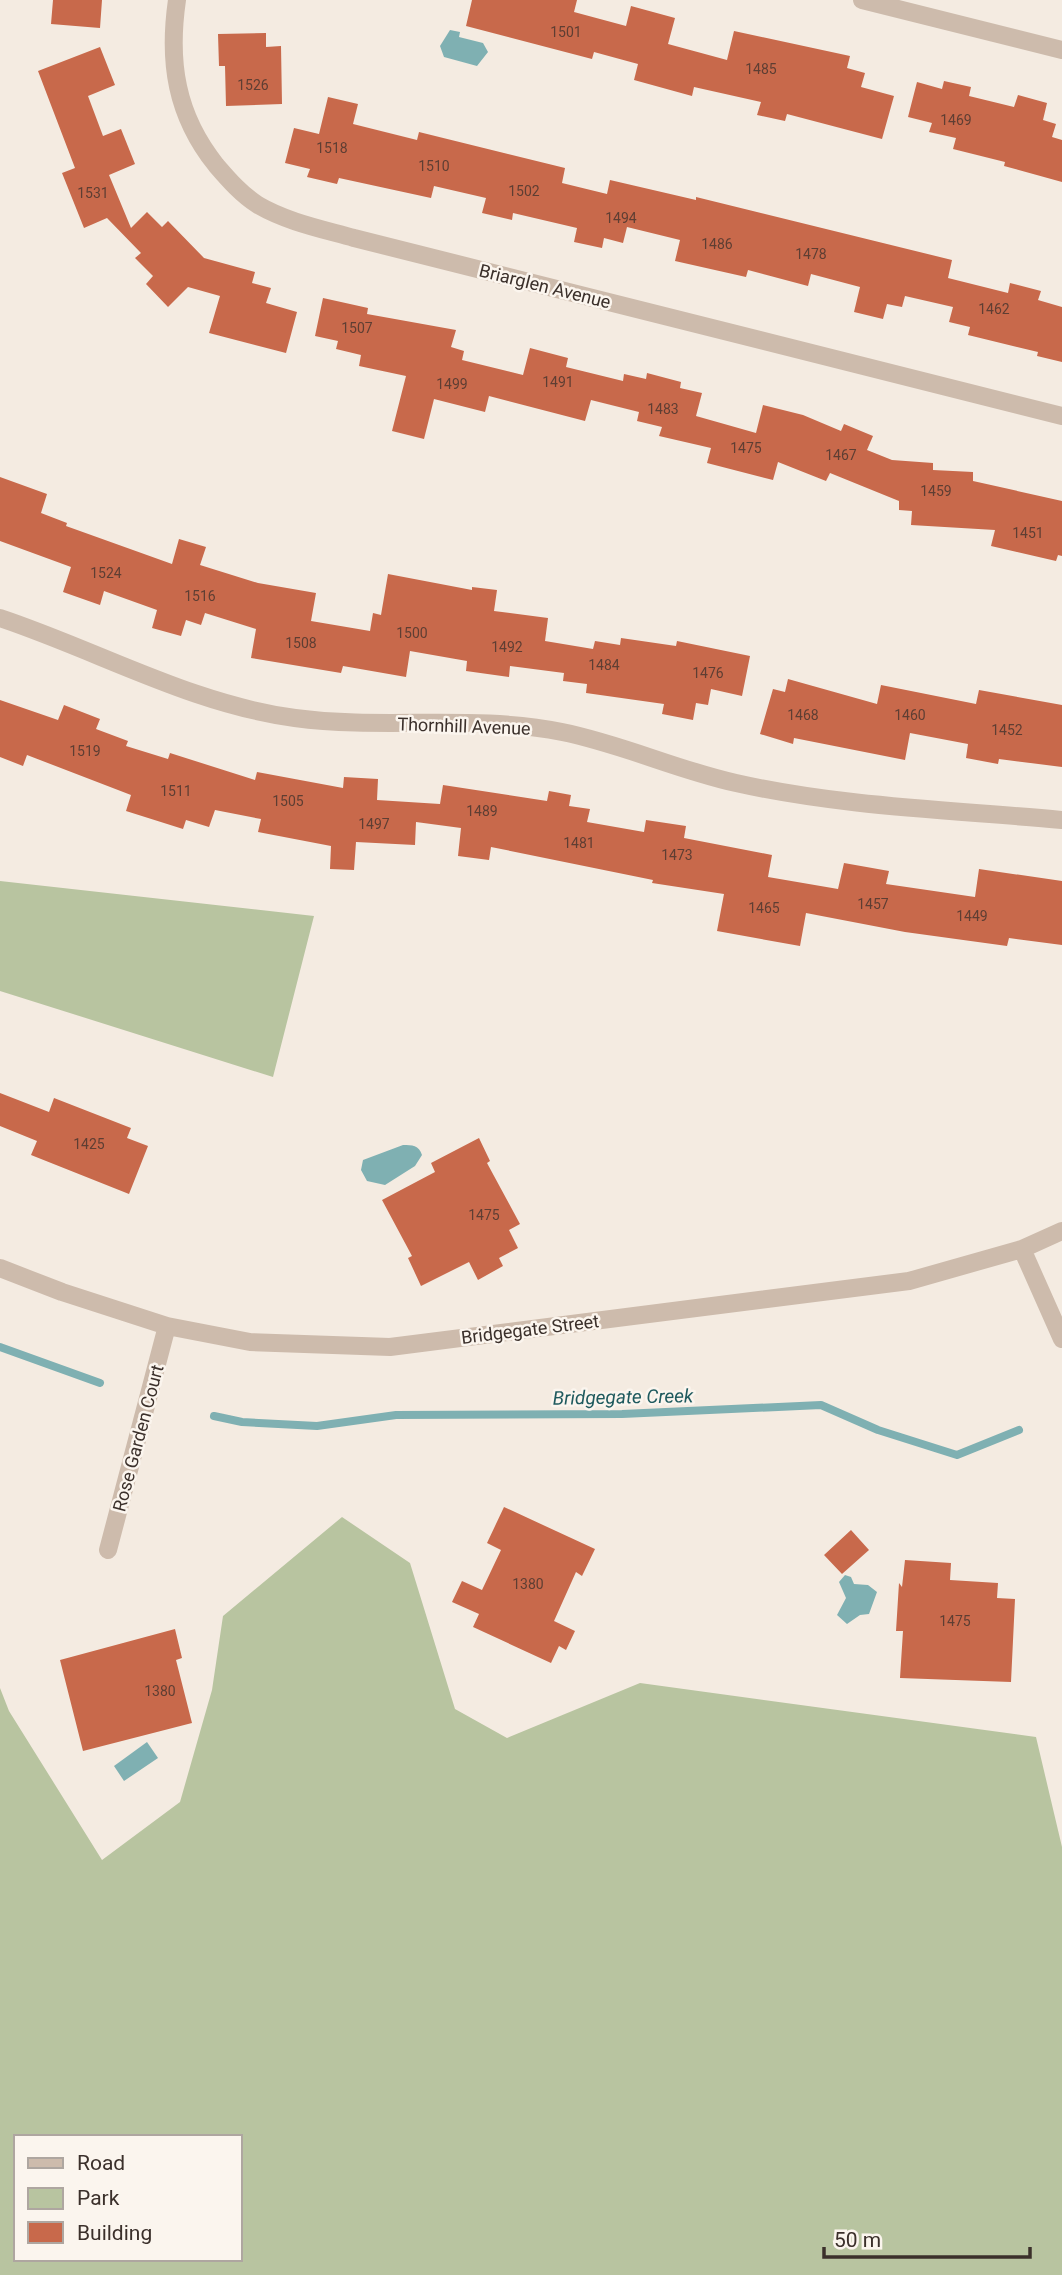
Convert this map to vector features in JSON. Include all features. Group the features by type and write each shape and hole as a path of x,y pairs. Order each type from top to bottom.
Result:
{"street":[{"name":"Briarglen Avenue","path":"177,0 172,64 186,118 202,148 234,187 258,205 286,218 354,238 1062,416"},
{"path":"862,0 1062,50"},
{"name":"Thornhill Avenue","path":"0,618 188,692 294,718 345,722 516,725 605,743 734,783 781,792 1062,820"},
{"name":"Bridgegate Street","path":"0,1268 62,1292 167,1326 250,1342 390,1348 909,1281 1022,1249 1062,1231"},
{"path":"1022,1249 1062,1339"},
{"name":"Rose Garden Court","path":"108,1550 167,1326"}],"green space":[{"path":"0,881 314,916 273,1077 0,991"},
{"path":"342,1517 410,1563 455,1709 507,1738 640,1683 1036,1737 1062,1847 1062,2275 0,2275 0,1688 9,1711 102,1860 180,1802 212,1690 223,1616"}],"water":[{"path":"450,30 460,32 459,37 483,43 488,52 477,66 444,57 440,46"},
{"path":"403,1145 415,1146 421,1152 422,1155 415,1166 385,1185 367,1181 361,1170 363,1160"},
{"path":"845,1575 851,1577 854,1584 868,1585 877,1592 869,1614 860,1615 847,1624 837,1615 846,1598 839,1582"},
{"path":"147,1742 158,1758 124,1781 114,1766"}],"building":[{"path":"53,0 102,0 100,28 51,24"},
{"path":"472,0 577,0 574,12 626,26 631,6 675,18 668,44 727,60 734,31 850,56 847,68 865,73 861,87 894,96 882,139 787,114 785,121 757,115 761,102 694,87 692,96 634,80 638,64 594,52 592,59 466,26"},
{"path":"266,33 266,47 281,46 282,104 226,106 225,66 219,66 218,34"},
{"path":"100,47 115,85 88,96 103,136 121,129 135,164 109,175 131,228 147,212 162,227 168,221 204,258 255,272 252,283 271,288 266,303 297,312 286,353 209,333 220,296 188,287 168,307 146,284 153,276 135,258 141,253 107,218 84,228 62,173 75,168 38,71"},
{"path":"944,81 971,87 969,96 1014,107 1018,95 1047,103 1043,120 1056,124 1052,137 1062,140 1062,182 1004,166 1005,162 953,149 956,138 929,132 932,123 908,117 917,82 942,89"},
{"path":"328,97 358,104 353,124 417,140 419,132 565,168 562,183 607,194 610,180 696,200 696,197 952,260 948,278 1008,293 1010,283 1041,291 1038,300 1062,307 1062,362 1037,356 1038,352 968,335 970,327 949,322 953,307 905,296 902,307 887,304 883,319 854,312 860,287 811,274 808,286 748,270 746,277 675,261 680,240 627,227 623,243 604,238 602,248 574,242 577,228 513,213 512,220 482,213 486,198 434,186 431,198 339,178 337,184 307,177 310,169 285,163 294,128 319,134"},
{"path":"323,298 368,308 367,314 456,330 451,347 464,351 462,360 523,375 530,348 568,358 566,367 623,381 624,374 646,379 647,373 681,382 680,388 702,393 696,416 756,433 763,405 803,415 841,431 844,424 873,436 867,450 892,460 933,463 933,470 973,472 973,481 1062,501 1062,556 1058,555 1056,561 991,546 995,530 911,525 912,511 899,510 899,501 830,473 826,481 778,462 773,480 707,463 711,448 659,436 662,427 637,421 639,412 591,400 585,421 489,396 485,412 434,399 424,439 392,431 406,376 359,366 361,355 336,349 338,341 315,336"},
{"path":"0,477 47,494 41,513 67,523 66,526 172,564 179,539 206,547 200,565 258,583 316,593 311,621 370,631 373,613 381,615 388,574 472,590 472,587 497,590 494,611 548,618 545,641 593,649 595,641 620,645 621,638 676,646 677,641 750,656 742,696 711,689 708,705 696,703 693,720 662,714 664,704 586,693 587,684 563,681 564,673 510,666 509,677 466,671 467,661 410,651 406,677 343,666 341,673 251,658 256,629 205,613 201,625 186,620 181,636 152,628 157,610 104,591 100,605 63,592 71,567 0,541"},
{"path":"788,679 877,704 881,685 976,704 979,690 1062,705 1062,767 999,759 998,764 966,758 968,744 910,733 905,760 794,738 793,744 760,734 773,689 785,692"},
{"path":"0,700 58,720 64,705 100,719 96,729 128,741 126,746 168,759 170,753 255,780 257,772 343,788 344,777 378,779 377,800 440,804 443,785 547,801 549,791 571,795 569,806 590,809 587,822 644,832 646,820 686,826 684,838 772,855 768,877 838,889 844,863 889,871 886,884 975,897 979,869 1062,881 1062,945 1009,938 1007,946 905,932 806,913 800,946 717,931 724,894 652,883 653,880 491,847 489,860 458,856 461,828 416,822 415,845 356,842 354,870 330,869 331,846 258,832 261,819 215,810 209,827 186,820 183,829 126,811 131,795 27,755 23,766 0,757"},
{"path":"0,1093 49,1112 54,1098 131,1128 127,1138 148,1146 129,1194 31,1155 37,1141 0,1126"},
{"path":"479,1138 490,1161 487,1163 520,1224 509,1230 518,1248 499,1258 503,1266 478,1280 469,1262 421,1286 408,1258 412,1256 382,1200 435,1172 431,1163"},
{"path":"504,1507 595,1549 582,1576 576,1572 554,1621 575,1631 566,1650 559,1646 551,1663 473,1627 479,1614 452,1602 462,1581 482,1590 501,1550 487,1543"},
{"path":"851,1530 869,1550 842,1574 824,1555"},
{"path":"905,1560 951,1563 950,1580 998,1583 997,1598 1015,1599 1011,1682 900,1678 903,1631 896,1631 899,1583 902,1587"},
{"path":"175,1629 182,1658 176,1660 192,1723 83,1751 60,1660"}],"waterway":[{"name":"Bridgegate Creek","path":"0,1347 100,1383"},
{"name":"Bridgegate Creek","path":"214,1416 242,1422 317,1426 396,1415 622,1414 821,1405 878,1430 957,1455 1019,1430"}]}
